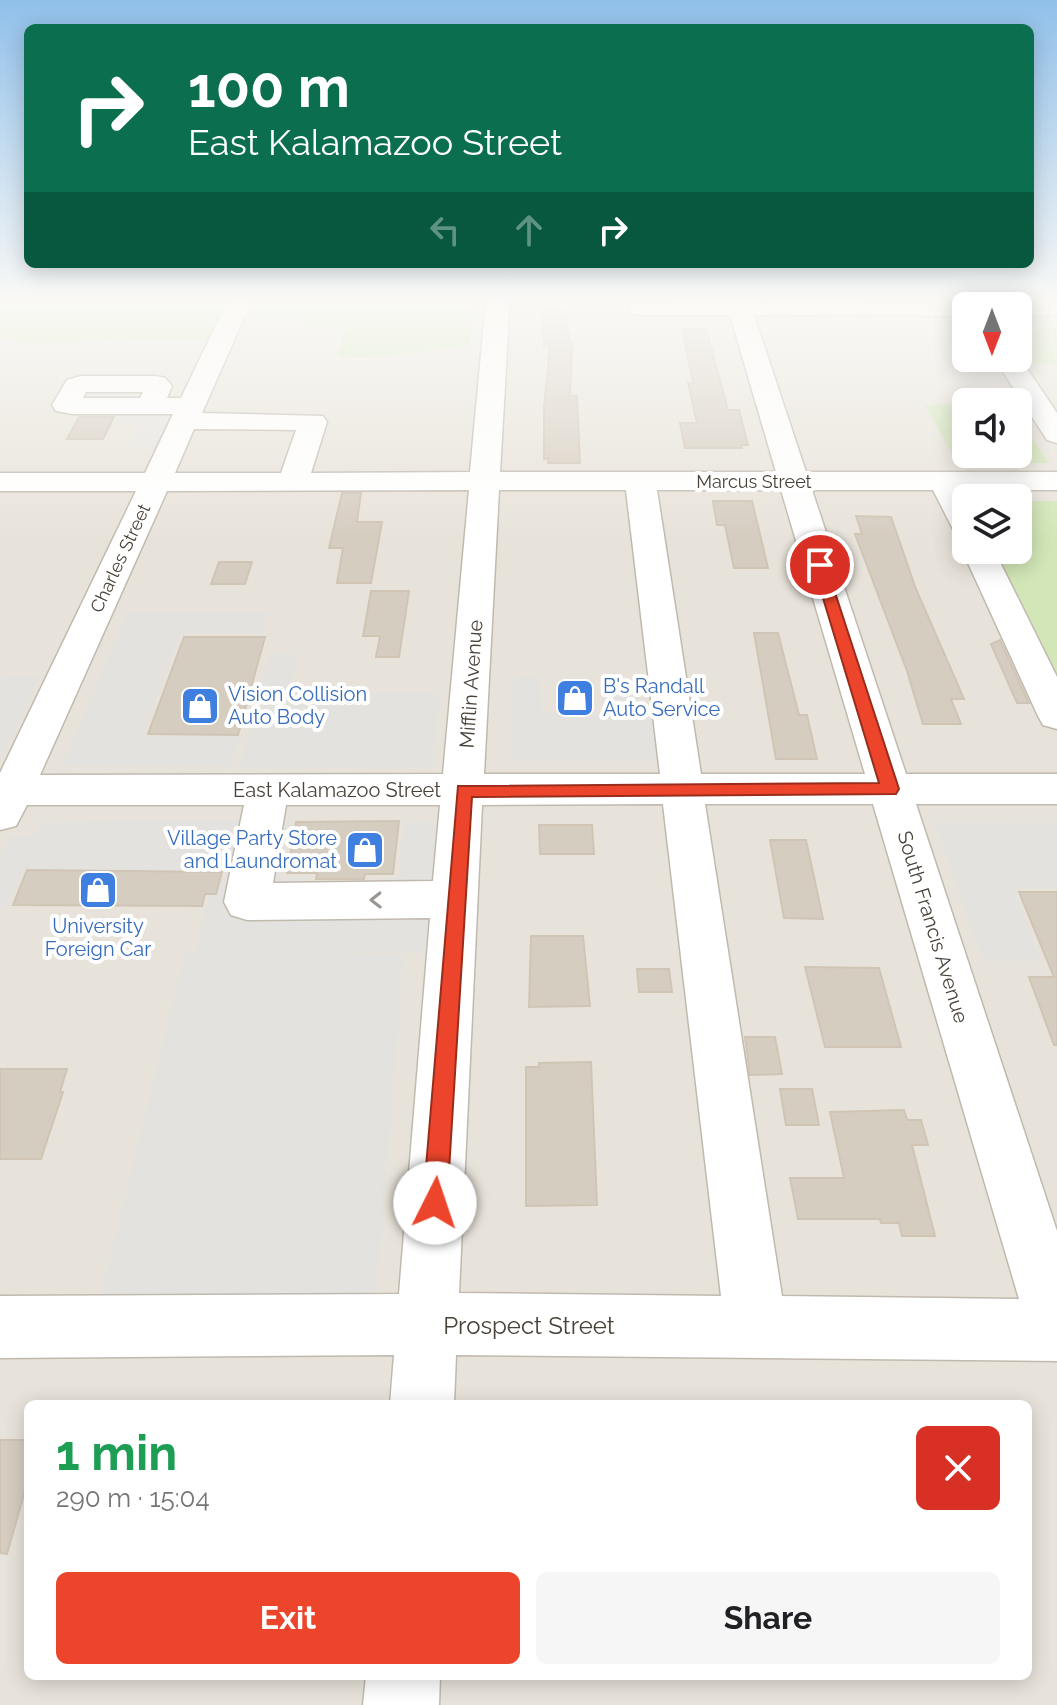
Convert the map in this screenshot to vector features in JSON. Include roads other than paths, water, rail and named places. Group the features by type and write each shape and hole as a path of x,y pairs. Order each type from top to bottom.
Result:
{"street":[{"name":"Charles Street","path":"4,799 204,380"},
{"name":"Mifflin Avenue","path":"422,1400 454,899 464,791 460,482 481,380"},
{"name":"South Francis Avenue","path":"761,380 1057,1324"},
{"path":"1021,380 1057,434"},
{"path":"150,406 188,414 313,422 293,482"},
{"path":"640,481 756,1327"},
{"path":"944,481 952,497"},
{"name":"Marcus Street","path":"0,482 1057,481"},
{"path":"985,564 1057,716"},
{"name":"East Kalamazoo Street","path":"4,799 268,790 1057,789"},
{"path":"268,790 247,902 454,899"},
{"name":"Prospect Street","path":"0,1327 427,1324 1057,1330"},
{"path":"401,1705 403,1680"}],"place":[{"name":"B's Randall Auto Service","path":"575,698"},
{"name":"Vision Collision Auto Body","path":"200,706"},
{"name":"Village Party Store and Laundromat","path":"365,850"},
{"name":"University Foreign Car","path":"98,890"}]}
